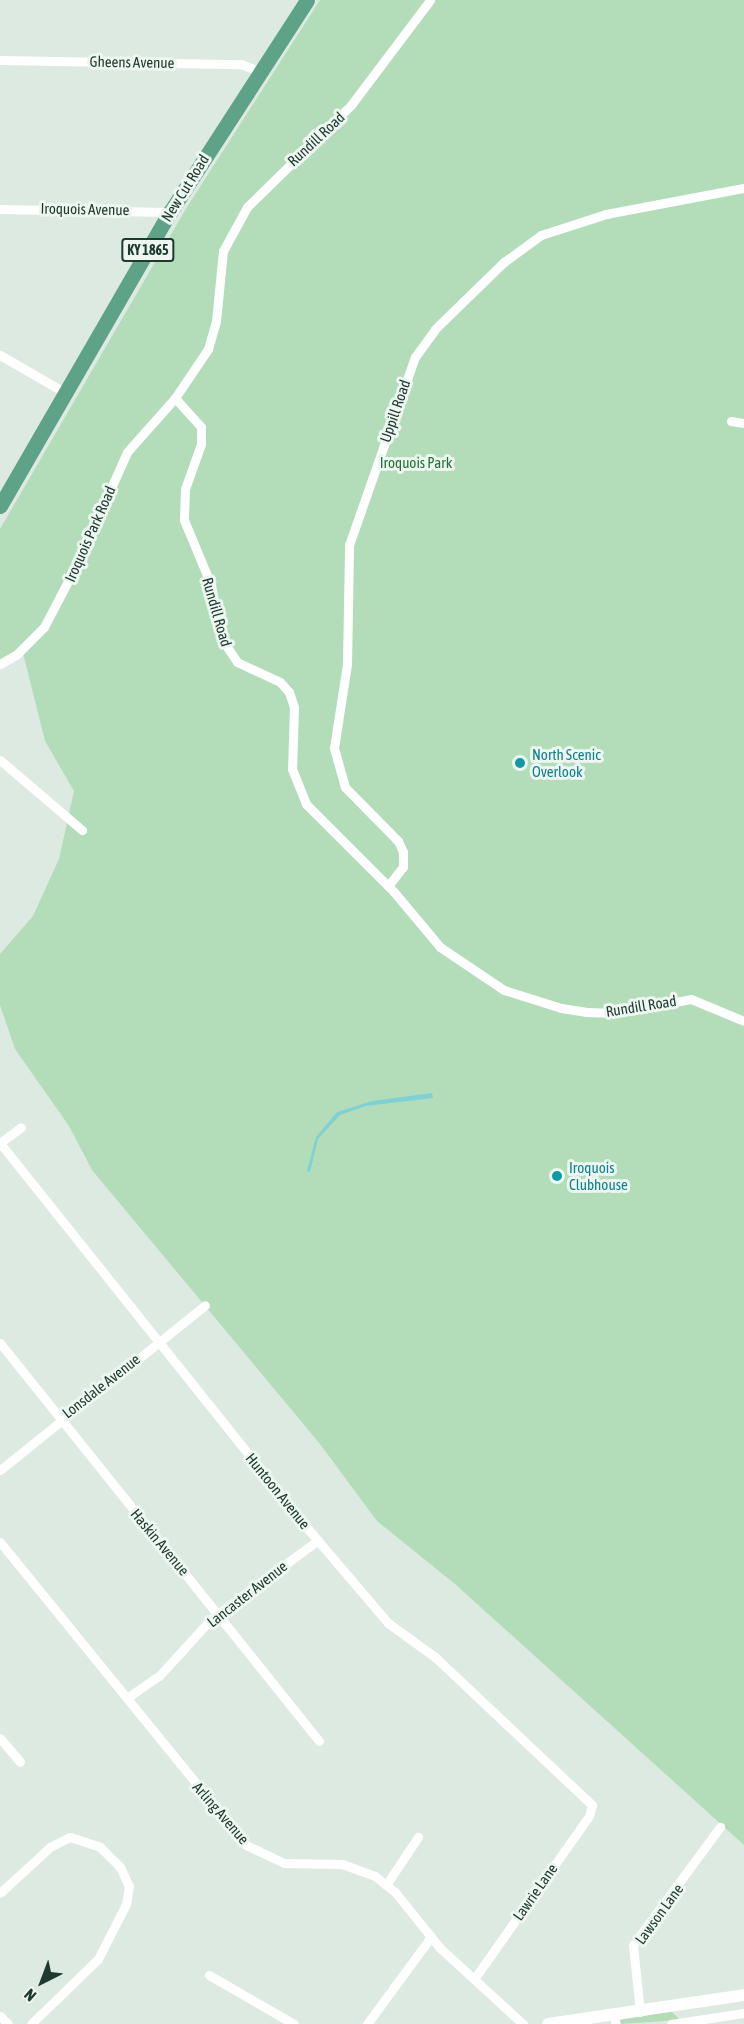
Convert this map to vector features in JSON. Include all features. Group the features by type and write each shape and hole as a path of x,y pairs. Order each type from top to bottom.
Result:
{"main road":[{"name":"New Cut Road","path":"0,506 170,212 307,0"}],"street":[{"name":"Rundill Road","path":"430,0 351,105 268,183 237,223 221,260 212,341 175,398 201,427 201,444 185,489 184,519 211,585 224,645 237,662 279,682 289,692 294,707 291,759 297,788 313,811 388,886 440,947 477,974 532,1000 587,1012 615,1013 691,999 744,1021"},
{"name":"Gheens Avenue","path":"0,60 241,64 261,72"},
{"name":"Uppill Road","path":"388,886 403,867 401,846 345,787 334,748 347,664 349,545 415,357 425,341 497,270 541,235 606,214 744,188"},
{"name":"Iroquois Avenue","path":"0,209 170,212"},
{"path":"0,355 64,392"},
{"name":"Iroquois Park Road","path":"0,664 17,654 44,627 79,560 127,452 175,398"},
{"path":"731,421 744,423"},
{"path":"0,760 82,830"},
{"path":"0,1143 21,1127"},
{"name":"Huntoon Avenue","path":"0,1143 318,1540 395,1630 435,1657 592,1805"},
{"name":"Lonsdale Avenue","path":"0,1470 60,1418 205,1305"},
{"name":"Haskin Avenue","path":"0,1343 319,1741"},
{"name":"Lancaster Avenue","path":"127,1698 159,1677 217,1616 318,1540"},
{"name":"Arling Avenue","path":"0,1542 246,1845 284,1863 356,1867 386,1885 431,1937 523,2024"},
{"path":"0,1738 20,1762"},
{"name":"Lawrie Lane","path":"474,1979 589,1816 592,1805"},
{"name":"Lawson Lane","path":"640,2012 633,1945 720,1827"},
{"path":"386,1885 418,1837"},
{"path":"0,1893 50,1847 66,1838 89,1840 107,1853 128,1881 126,1905 106,1947 91,1968 31,2024"},
{"path":"367,2024 431,1937"},
{"path":"209,1975 294,2024"},
{"path":"548,2024 615,2020 640,2012 744,1995"},
{"path":"684,2004 688,2023"},
{"path":"671,2024 744,2013"},
{"path":"0,2016 8,2024"}],"green space":[{"name":"Iroquois Park","path":"320,0 744,0 744,1845 455,1584 377,1521 320,1444 92,1170 69,1126 15,1049 0,1005 0,954 33,916 59,859 74,791 45,741 22,649 0,663 0,529 187,207"},
{"path":"671,2011 680,2020 620,2024 620,2020"}],"water":[{"path":"432,1093 433,1098 366,1106 340,1115 318,1139 310,1172 307,1171 316,1137 337,1112 372,1101"}],"place":[{"name":"North Scenic Overlook","path":"520,763"},
{"name":"Iroquois Clubhouse","path":"557,1176"}]}
